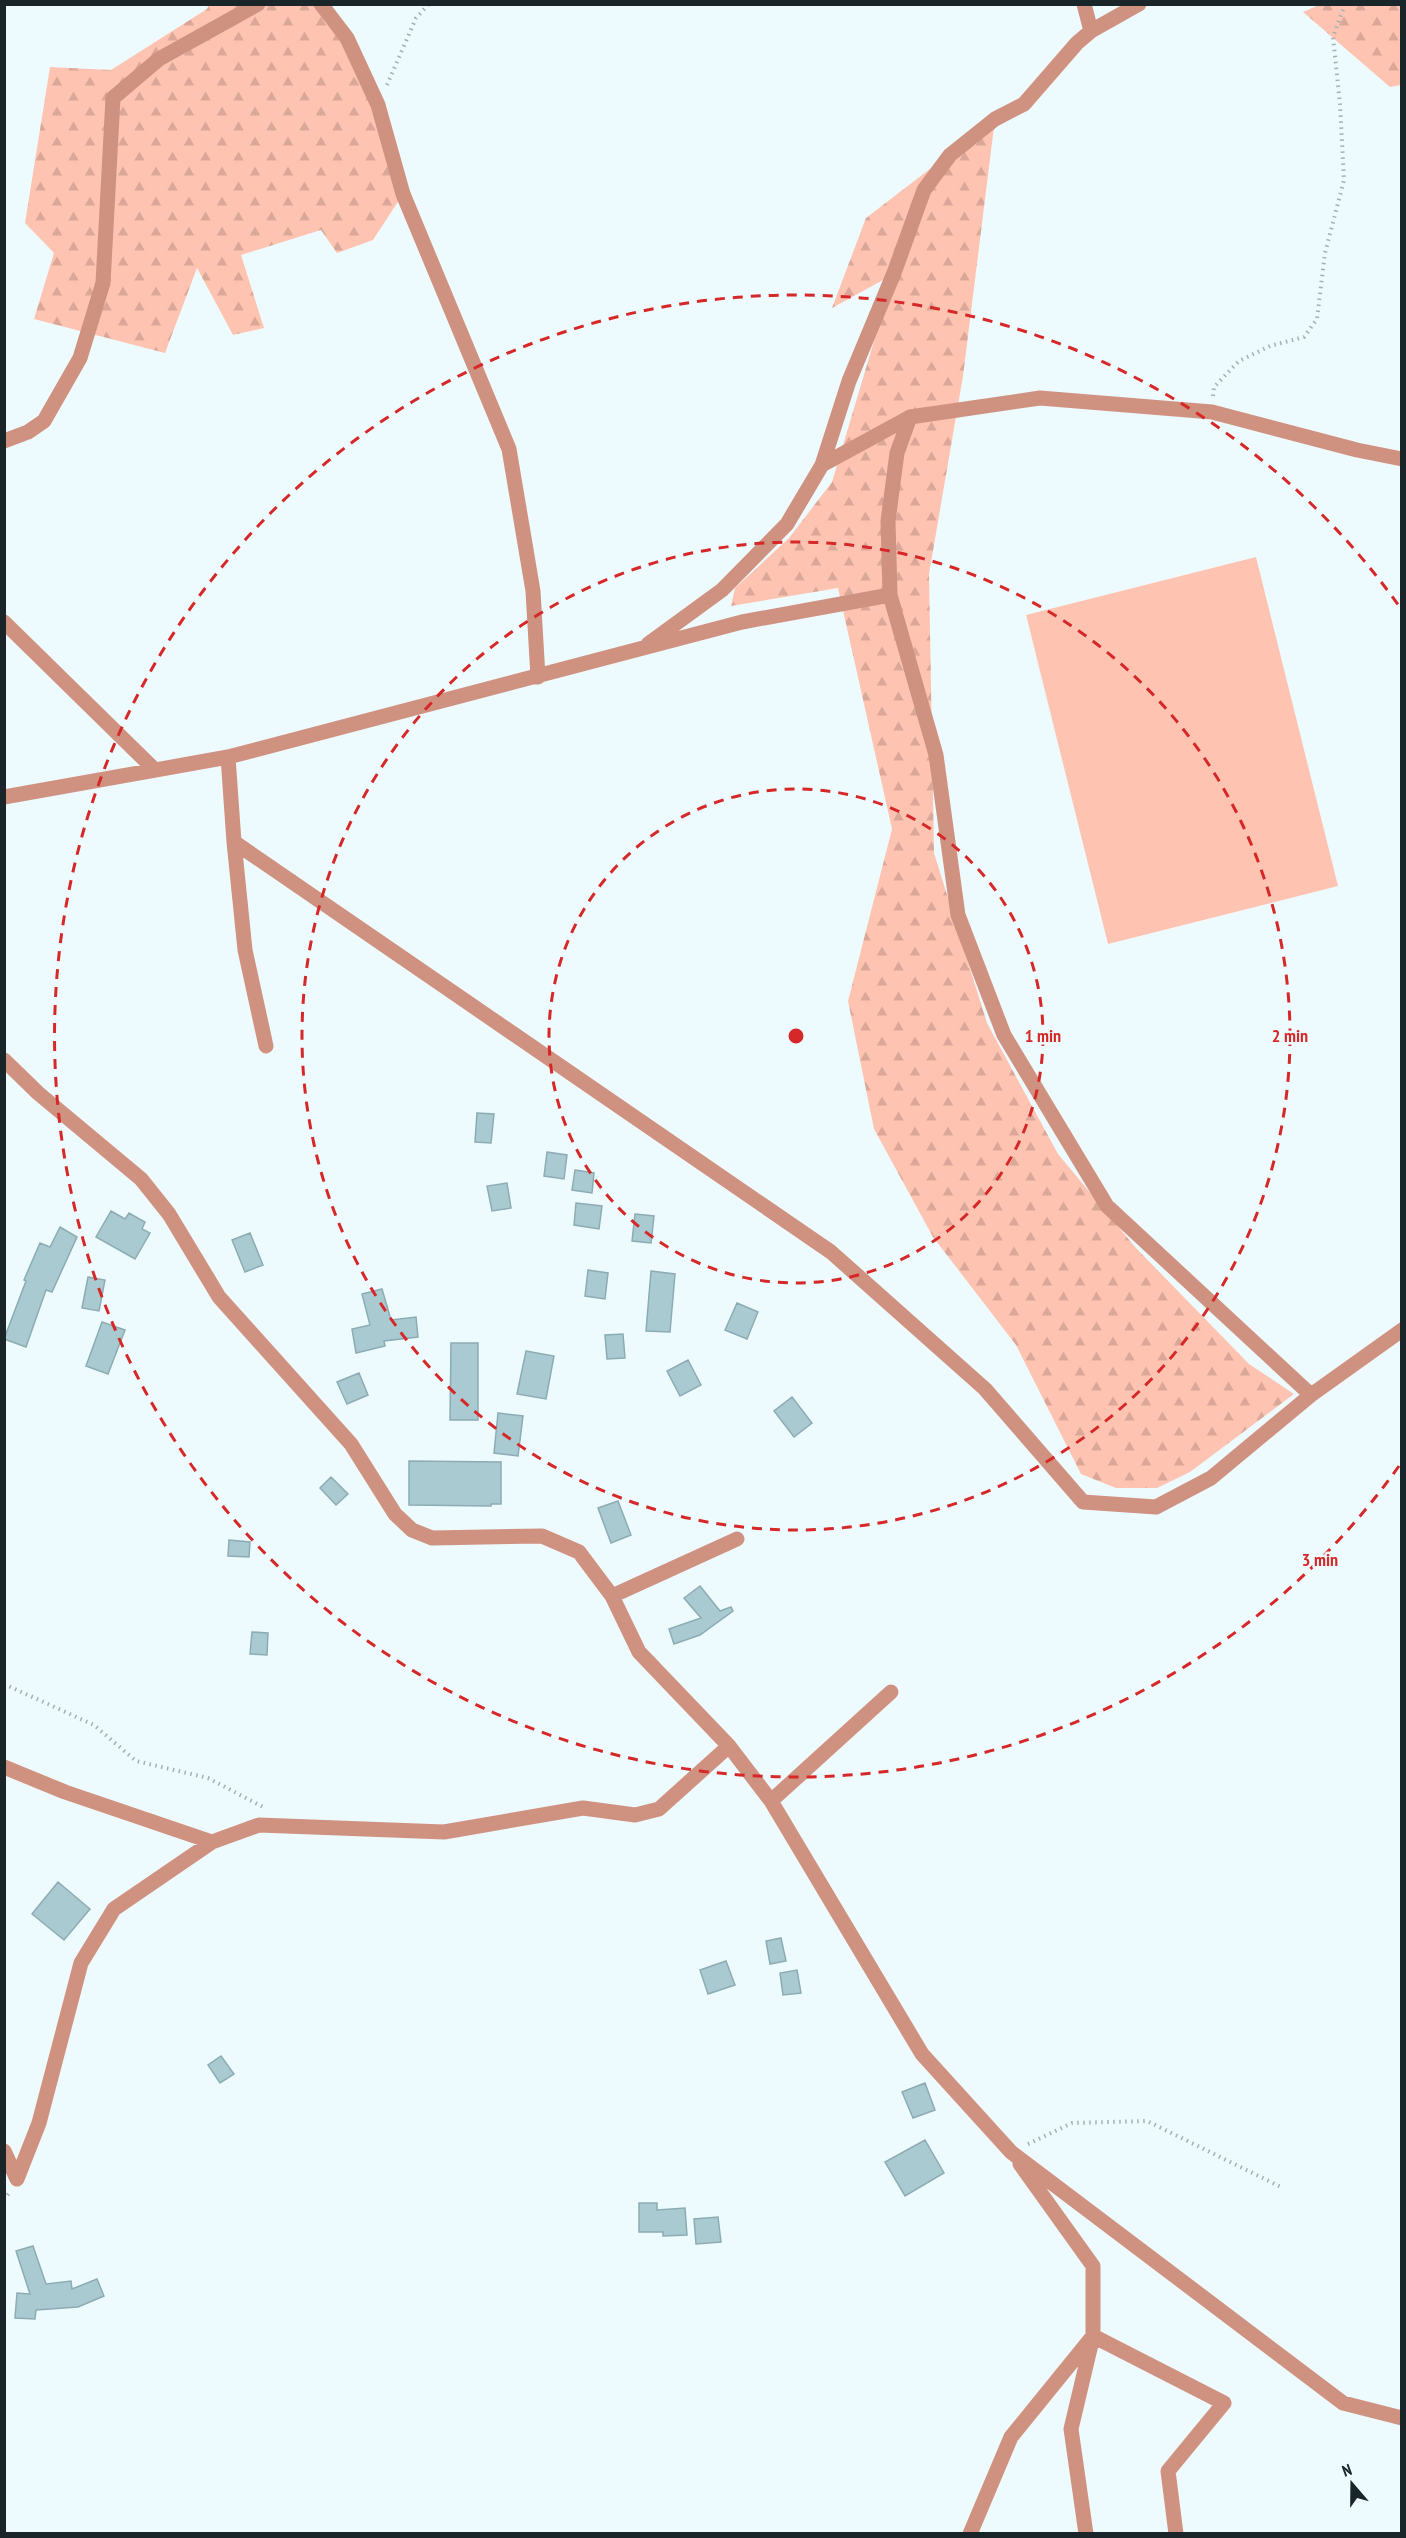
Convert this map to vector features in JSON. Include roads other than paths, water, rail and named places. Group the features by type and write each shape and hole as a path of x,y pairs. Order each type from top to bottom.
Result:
{"street":[{"path":"4,441 28,432 44,421 80,358 103,283 113,98 159,59 258,4"},
{"path":"321,4 347,38 378,105 403,194 509,449 533,591 538,677"},
{"path":"1084,4 1091,31"},
{"path":"640,650 722,590 787,524 822,465 849,381 894,273 924,190 950,155 995,119 1024,104 1077,43 1091,31 1139,4"},
{"path":"822,465 910,417 1040,398 1212,412 1357,450 1401,459"},
{"path":"910,417 897,453 888,521 890,595 936,755 958,915 1004,1035 1107,1206 1311,1395"},
{"path":"4,798 228,757 742,622 890,595"},
{"path":"4,622 154,770"},
{"path":"228,757 245,950 266,1046"},
{"path":"234,842 831,1252 985,1389 1083,1502 1156,1507 1211,1478 1311,1395 1401,1330"},
{"path":"4,1060 38,1093 141,1179 169,1214 219,1298 351,1444 395,1514 412,1530 432,1538 542,1536 579,1552 612,1596 639,1652 729,1746 771,1801 922,2054 1011,2152 1093,2266 1093,2336 1071,2429 1086,2534"},
{"path":"612,1596 737,1539"},
{"path":"771,1801 891,1692"},
{"path":"4,2151 17,2179 39,2123 81,1963 114,1909 212,1842 259,1825 444,1832 583,1808 635,1815 659,1809 729,1746"},
{"path":"4,1767 65,1792 212,1842"},
{"path":"1011,2152 1343,2403 1401,2418"},
{"path":"970,2534 1011,2437 1093,2336"},
{"path":"1093,2336 1224,2403 1168,2471 1176,2534"}]}
